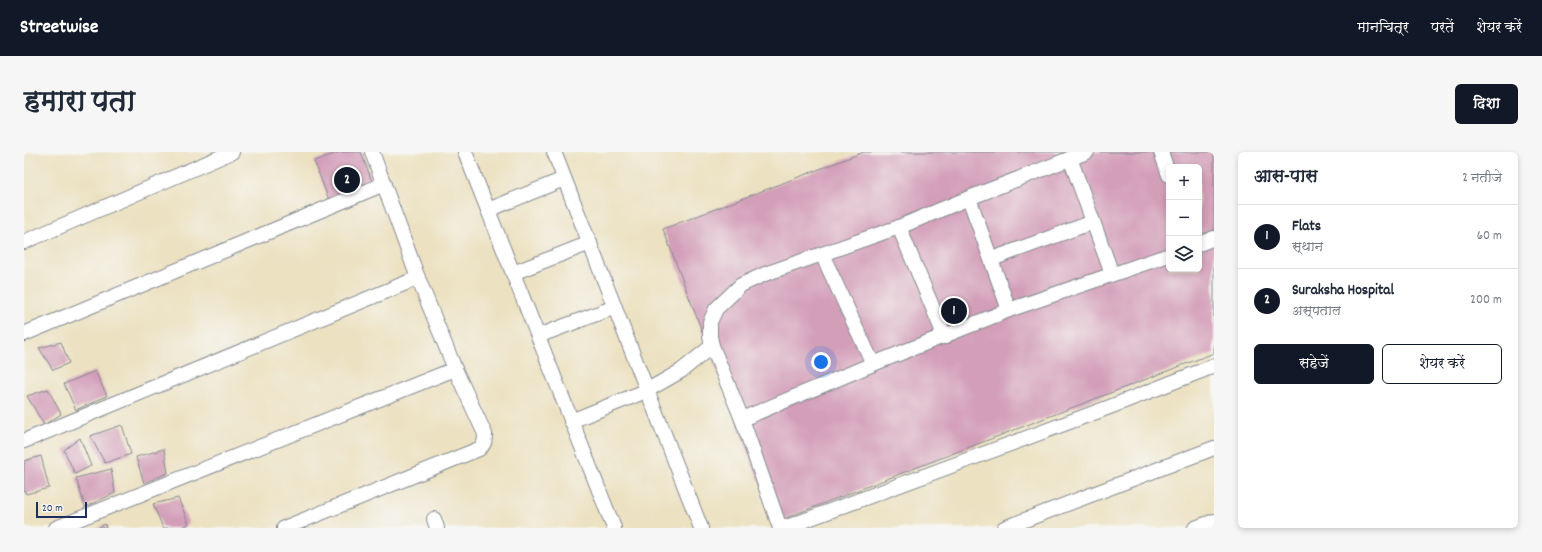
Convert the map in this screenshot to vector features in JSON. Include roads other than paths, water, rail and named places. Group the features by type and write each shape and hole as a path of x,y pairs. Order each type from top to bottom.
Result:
{"street":[{"path":"24,242 232,152"},
{"path":"284,528 479,450 484,445 485,434 455,369 418,278 372,152"},
{"path":"465,152 614,528"},
{"path":"554,152 615,307 646,391 701,528"},
{"path":"780,528 742,419 712,346 710,322 716,309 741,285 765,274 899,228 969,198 1087,152"},
{"path":"1161,152 1166,166"},
{"path":"1070,158 1112,274"},
{"path":"488,210 564,178"},
{"path":"24,334 384,184"},
{"path":"969,198 1009,310"},
{"path":"992,259 1093,222"},
{"path":"899,228 945,337"},
{"path":"1202,243 1214,238"},
{"path":"513,273 590,243"},
{"path":"822,254 873,364"},
{"path":"742,419 873,364 945,337 1009,310 1166,256"},
{"path":"24,441 418,278"},
{"path":"538,336 615,307"},
{"path":"571,421 646,391 681,371 712,346"},
{"path":"784,528 1108,408 1214,366"},
{"path":"56,528 455,369"},
{"path":"1004,528 1214,448"},
{"path":"1195,528 1214,521"}],"place":[{"name":"Suraksha Hospital","path":"347,180"},
{"name":"Flats","path":"954,311"}]}
